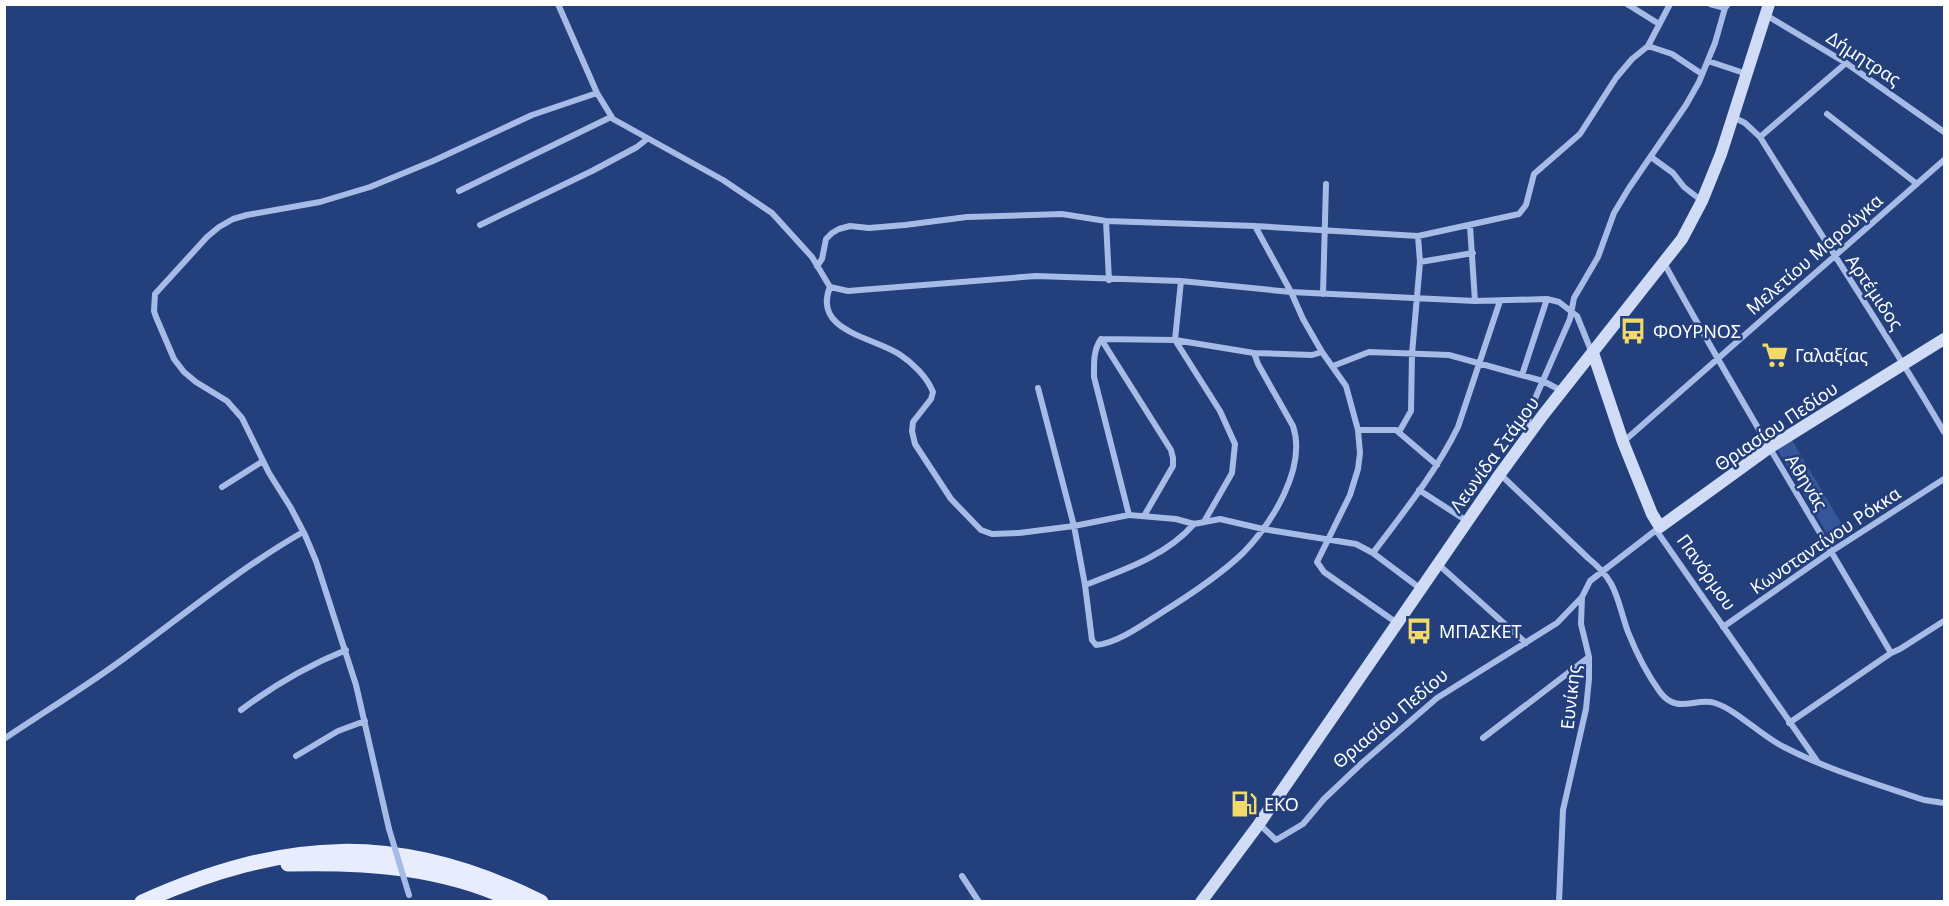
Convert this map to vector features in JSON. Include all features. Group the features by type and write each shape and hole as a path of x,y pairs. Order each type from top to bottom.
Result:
{"main road":[{"name":"Λεωνίδα Στάμου","path":"1201,902 1259,824 1500,474 1682,239 1702,201 1733,117 1767,10"},
{"name":"Θριασίου Πεδίου","path":"1903,361 1944,330"},
{"name":"Θριασίου Πεδίου","path":"1657,526 1767,445 1903,361 1944,339"},
{"name":"Πανόρμου","path":"1593,353 1623,442 1657,526"},
{"path":"142,902 186,883 244,866 283,856 326,851 383,852 426,859 506,885 541,902"},
{"path":"244,866 336,864 403,868 441,875 516,902"}],"street":[{"path":"558,4 597,93 611,117 723,180 772,213 800,242 830,287 848,291 1036,276 1181,281 1291,292 1475,301 1547,299 1559,302 1577,316 1593,353"},
{"path":"1627,4 1659,24"},
{"path":"817,266 822,259 826,239 832,233 850,226 868,228 967,217 1062,214 1106,221 1255,226 1418,236 1470,226 1523,211 1534,174 1580,134 1616,78 1632,59 1648,46 1670,4"},
{"path":"1525,440 1530,410 1570,319 1578,288 1598,257 1614,213 1686,105 1702,74 1715,43 1726,6 1710,4"},
{"name":"Δήμητρας","path":"1767,10 1885,88 1944,132"},
{"path":"1648,46 1672,54 1702,74"},
{"path":"1707,62 1747,74"},
{"path":"1760,137 1846,63"},
{"path":"410,898 390,829 346,650 316,561 242,418 234,408 184,372 174,358 154,311 155,294 207,237 233,219 320,202 369,187 433,161 532,115 597,93"},
{"path":"1827,114 1917,184"},
{"path":"459,191 611,117"},
{"name":"Αρτέμιδος","path":"1733,117 1745,123 1760,137 1834,257 1903,361 1944,432"},
{"path":"480,225 592,171 637,147 647,139"},
{"path":"1651,157 1673,173 1684,187 1702,201"},
{"name":"Μελετίου Μαρούγκα","path":"1623,442 1944,160"},
{"path":"1323,294 1326,184"},
{"path":"1106,221 1108,280"},
{"path":"1255,226 1322,352 1346,386 1358,430 1360,453 1358,469 1350,495 1317,559 1318,567 1397,623"},
{"path":"1470,226 1475,301"},
{"path":"1399,432 1411,411 1412,354 1420,262 1418,236"},
{"path":"1420,262 1473,253"},
{"name":"Αθηνάς","path":"1664,262 1717,359 1891,653"},
{"path":"1181,281 1175,340 1220,411 1235,444 1232,473 1205,520"},
{"path":"830,287 826,305 830,316 835,321 851,332 899,354 930,384 933,392 932,399 913,422 912,431 915,444 951,499 981,530 992,534 1019,533 1074,526 1129,515 1176,519 1194,524"},
{"path":"1522,375 1547,299"},
{"path":"1373,553 1437,465 1458,427 1500,301"},
{"path":"1101,339 1175,340 1254,353 1312,355 1322,352"},
{"path":"1101,339 1093,358 1094,377 1129,515"},
{"path":"1101,339 1171,450 1173,458 1173,466 1144,516"},
{"path":"1333,366 1369,352 1449,355 1543,381 1562,392"},
{"path":"1038,388 1074,526 1092,640 1096,645 1106,645 1196,591 1243,553 1263,529 1284,494 1295,466 1298,447 1293,426 1254,353"},
{"path":"1358,430 1391,429 1399,432 1437,465"},
{"path":"222,487 263,461"},
{"path":"1500,474 1610,579 1638,654 1661,694 1672,702 1684,705 1713,702 1772,741 1818,762 1924,800 1944,803"},
{"name":"Κωνσταντίνου Ρόκκα","path":"1723,627 1832,551 1944,479"},
{"path":"1419,490 1467,521"},
{"path":"1085,585 1128,569 1160,553 1184,536 1194,524 1205,520 1220,519 1263,529 1356,544 1373,553 1422,590"},
{"path":"1582,597 1590,581 1657,526"},
{"name":"Πανόρμου","path":"1657,526 1723,627 1818,762"},
{"path":"4,739 100,676 209,594 303,532"},
{"path":"1439,565 1526,643"},
{"name":"Θριασίου Πεδίου","path":"1259,824 1276,840 1294,831 1362,763 1437,698 1557,623 1582,597"},
{"name":"Ευνίκης","path":"1559,902 1563,810 1586,709 1589,657 1581,624 1582,597"},
{"path":"1789,723 1891,653 1944,621"},
{"path":"241,710 262,694 309,666 346,650"},
{"path":"1483,738 1589,657"},
{"path":"296,756 338,731 365,721"},
{"path":"962,876 979,902"}],"shaded area":[{"path":"1792,440 1847,533 1832,542 1777,449"}],"place":[{"name":"ΦΟΥΡΝΟΣ","path":"1633,331"},
{"name":"Γαλαξίας","path":"1775,355"},
{"name":"ΜΠΑΣΚΕΤ","path":"1419,631"},
{"name":"EKO","path":"1244,804"}]}
